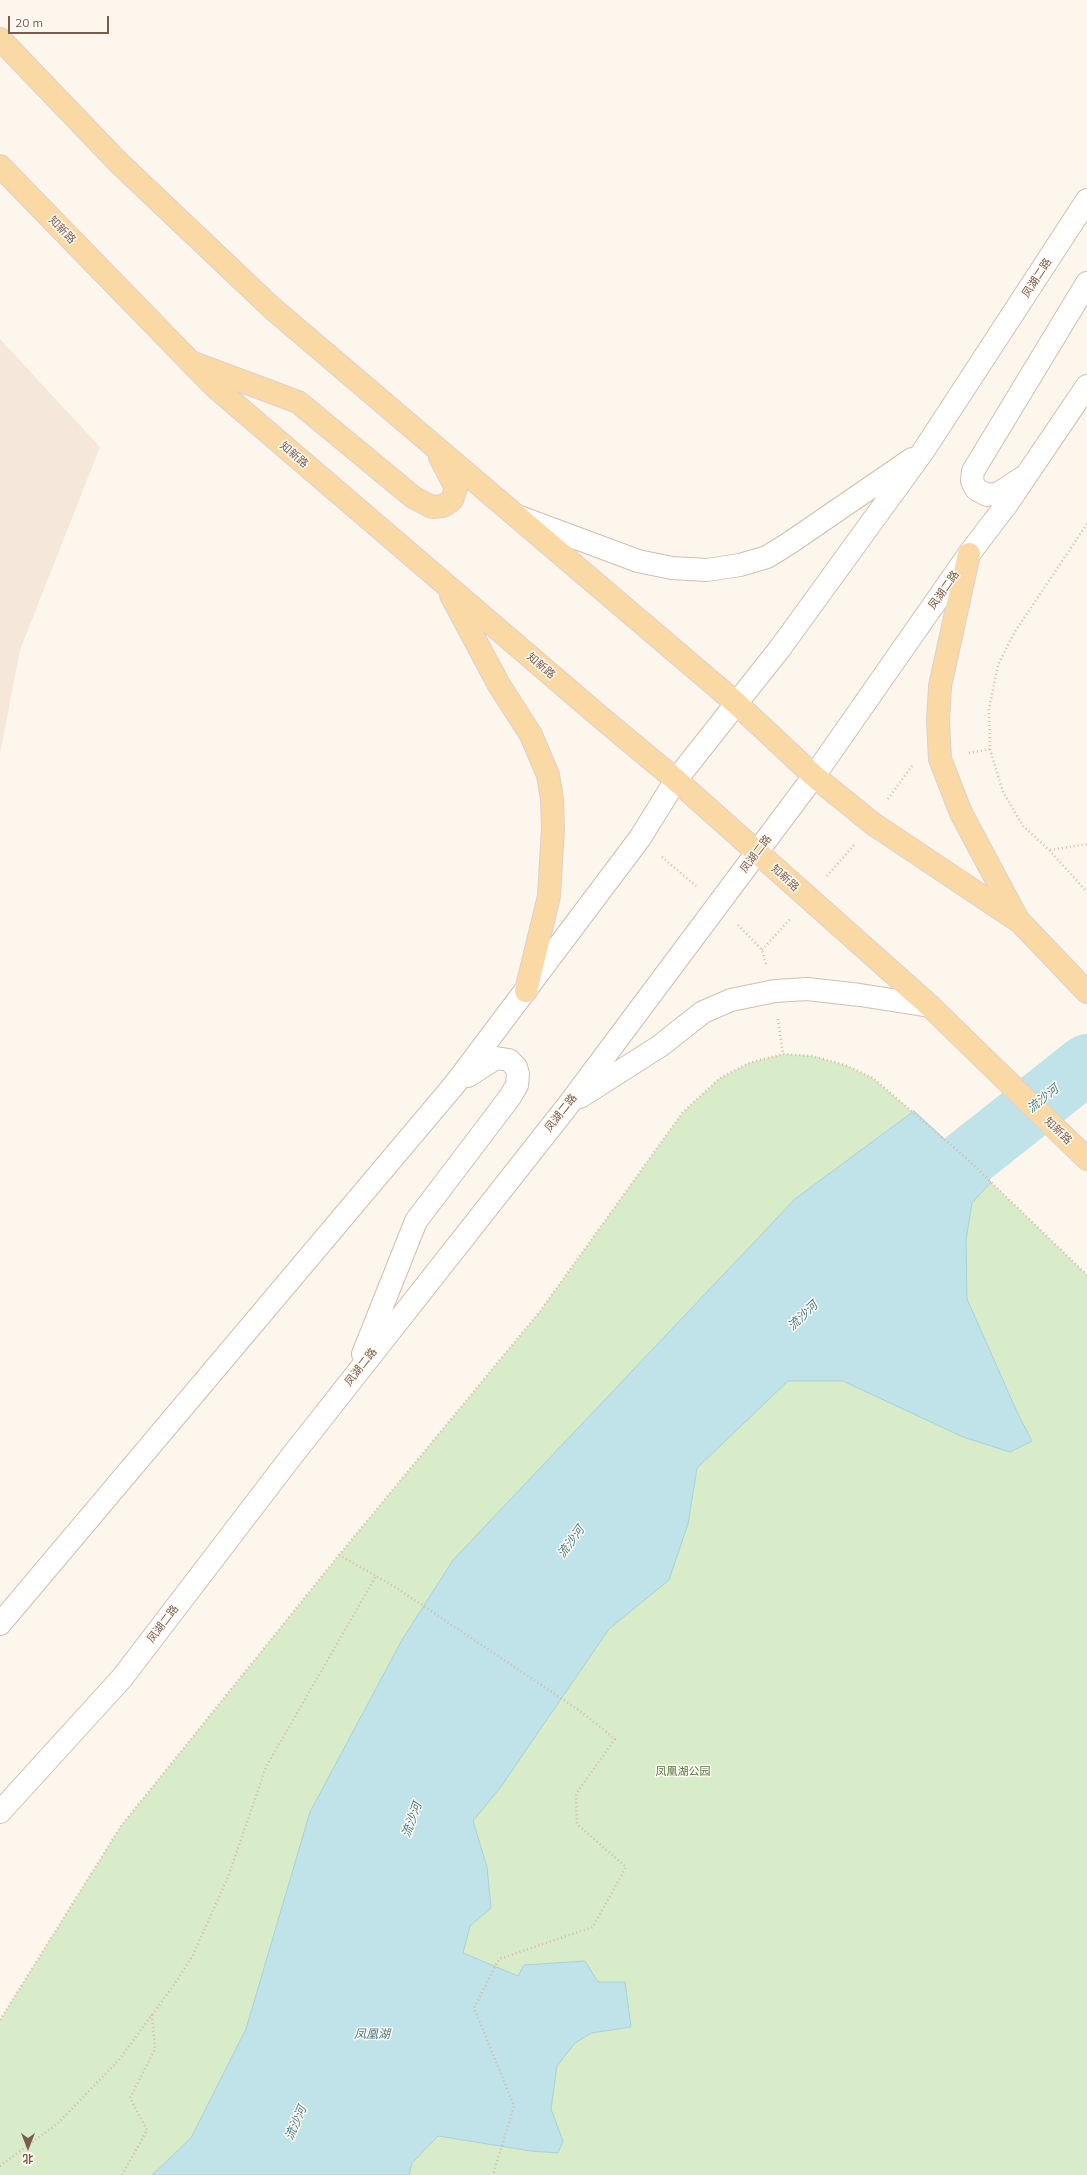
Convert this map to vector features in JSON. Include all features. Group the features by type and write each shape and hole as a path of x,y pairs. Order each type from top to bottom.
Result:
{"main road":[{"path":"0,39 119,163 272,308 736,702 814,776 872,823 1020,922 1087,992"},
{"name":"知新路","path":"0,166 215,387 676,780 930,1006 1087,1160"},
{"path":"191,362 298,402 414,497 432,507 443,506 452,500 456,488 434,446"},
{"path":"969,554 940,686 938,721 940,759 960,813 1020,922"},
{"path":"446,585 499,685 531,736 548,774 552,799 553,828 549,896 526,991"}],"street":[{"name":"凤湖二路","path":"0,1624 455,1084 526,991 640,838 676,780 736,702 781,647 924,450 1087,200"},
{"path":"1028,475 999,493 987,495 976,489 972,481 973,471 1087,283"},
{"name":"凤湖二路","path":"0,1812 122,1678 355,1375 569,1104 712,910 757,853 814,776 969,554 1028,475 1087,386"},
{"path":"516,516 638,561 672,568 707,570 740,565 767,557 791,542 924,450"},
{"path":"569,1104 660,1046 703,1012 731,1000 775,991 807,990 860,995 930,1006"},
{"path":"355,1375 416,1221 510,1097 517,1085 518,1074 516,1066 509,1060 496,1058 455,1084"}],"path":[{"path":"1087,524 1014,633 998,665 989,709 990,749 1003,792 1023,826 1049,850 1074,880 1087,892"},
{"path":"1049,850 1087,844"},
{"path":"0,2020 121,1826 339,1555 541,1310 683,1112 720,1078 749,1063 783,1054 812,1056 845,1065 873,1078 967,1159 1087,1275"},
{"path":"339,1555 398,1589 580,1711 615,1739 576,1794 577,1824 626,1867 593,1927 499,1959 474,2008 514,2106 493,2175"},
{"path":"0,2166 58,2123 118,2061 174,1985 193,1955 228,1877 266,1767 376,1576"},
{"path":"122,2175 147,2130 130,2098 155,2049 152,2014"}],"shaded area":[{"path":"0,339 100,447 20,650 0,754"}],"green space":[{"name":"凤凰湖公园","path":"783,1054 812,1056 845,1065 873,1078 967,1159 1087,1275 1087,2175 0,2175 0,2020 121,1826 339,1555 541,1310 683,1112 720,1078 749,1063"}],"water":[{"name":"凤凰湖","path":"914,1111 991,1182 972,1203 966,1240 967,1299 1017,1412 1032,1441 1010,1452 963,1437 843,1381 788,1381 697,1468 688,1524 669,1580 609,1629 500,1788 473,1821 487,1867 491,1908 470,1926 463,1953 518,1976 524,1965 585,1961 598,1982 625,1982 631,2027 591,2033 575,2043 557,2066 551,2109 563,2141 558,2153 531,2151 438,2136 412,2163 409,2175 152,2175 191,2138 246,2029 310,1812 402,1640 453,1560 795,1199"}],"waterway":[{"name":"流沙河","path":"907,1216 967,1159 1087,1064"}]}
